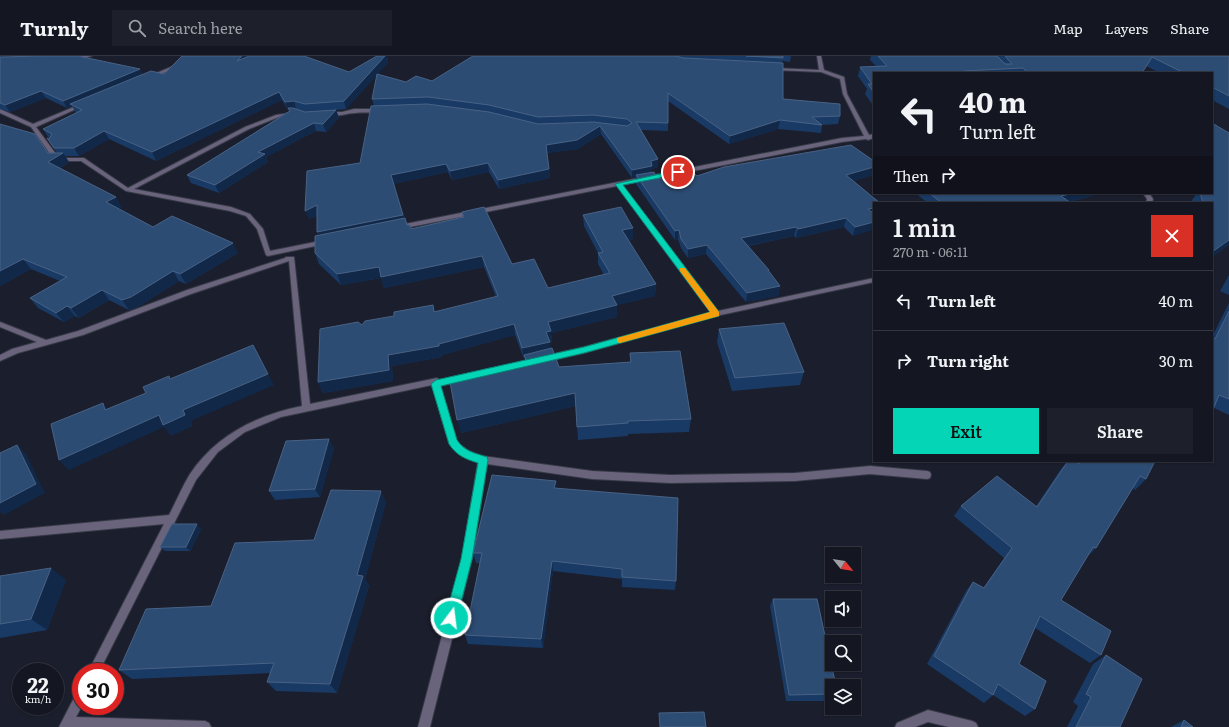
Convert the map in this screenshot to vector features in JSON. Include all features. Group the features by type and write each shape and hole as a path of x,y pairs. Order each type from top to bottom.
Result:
{"street":[{"path":"69,60 90,56"},
{"path":"819,56 822,71"},
{"path":"143,80 173,68"},
{"path":"392,229 842,140 871,137 845,94 842,78 822,71 769,68"},
{"path":"33,126 92,101"},
{"path":"0,111 33,126 57,160 82,159 128,190 231,209 248,215 260,229 268,254"},
{"path":"321,115 342,114 354,111 389,111"},
{"path":"128,190 247,128 278,116 296,112 302,114"},
{"path":"618,184 716,314"},
{"path":"268,254 330,241"},
{"path":"268,254 292,258"},
{"path":"0,358 15,351 80,333 189,292 292,258"},
{"path":"292,258 306,408"},
{"path":"436,384 584,350 716,314 873,280"},
{"path":"0,324 44,342"},
{"path":"98,663 193,477 215,450 242,430 279,414 437,381 436,384 452,441 457,449 467,456 483,460 592,475 670,480 787,477 870,470 927,475"},
{"path":"424,727 467,559 483,460"},
{"path":"0,535 172,518"},
{"path":"72,713 66,724 205,727"},
{"path":"901,727 928,716 972,727"}],"building":[{"path":"78,56 140,69 63,101 41,91 5,105 0,103 0,57"},
{"path":"182,56 242,56 237,61 249,56 304,56 349,72 377,56 385,56 344,101 305,104 294,101 285,102 279,92 152,152 104,131 74,148 54,148 47,138 49,139 52,134 43,129 82,110 70,104 151,71 164,74"},
{"path":"473,56 675,56 684,58 783,63 783,99 840,104 840,116 812,117 822,125 780,120 730,136 668,93 668,123 636,122 658,159 651,161 652,166 632,170 600,126 577,140 546,145 549,169 498,180 488,163 450,171 446,164 391,175 403,215 317,232 317,205 305,211 307,171 360,163 371,106 427,104 489,112 538,124 593,122 627,126 632,123 627,119 593,115 538,117 489,105 428,97 372,99 377,74 406,82 416,76 432,81"},
{"path":"746,56 783,56 783,58"},
{"path":"878,56 997,56 1005,64 1012,64 1005,56 1229,56 1229,96 1213,88 1213,72 1182,72 1152,57 1143,72 1027,72 1023,68 963,71 964,72 873,72 873,92 868,84 872,84 860,67 887,66"},
{"path":"288,108 305,112 336,110 323,124 314,123 258,152 265,154 215,185 187,175 290,111"},
{"path":"0,124 35,134 48,153 63,153 48,162 116,197 106,202 153,227 172,216 233,243 180,274 173,271 131,297 122,300 102,290 71,308 67,306 56,313 30,298 67,277 23,259 0,271"},
{"path":"1213,124 1229,133 1229,240 1213,251 1213,202 1203,202 1200,194 1213,194"},
{"path":"851,145 873,160 873,167 846,175 879,202 873,202 873,208 868,209 873,213 873,222 855,227 846,218 798,229 796,227 741,238 769,270 780,286 747,293 707,245 688,249 681,239 679,230 675,231 636,175 654,172 656,179 694,173 697,176 724,167"},
{"path":"930,194 1070,194 1061,196 1070,202 941,202"},
{"path":"484,207 512,264 534,259 548,288 610,273 598,253 603,252 583,215 621,207 633,228 622,230 656,284 612,296 617,305 548,322 551,331 546,332 550,342 522,348 514,324 439,344 439,346 388,355 389,370 318,382 320,329 358,322 362,325 365,321 394,316 394,312 433,305 434,312 498,296 482,256 381,277 379,267 337,274 315,253 315,236 405,218 407,225 410,225 411,229 464,217 462,212"},
{"path":"1229,311 1229,399 1219,395 1213,410 1213,338 1215,339"},
{"path":"784,323 804,372 735,378 719,329"},
{"path":"253,345 268,374 183,410 185,415 163,425 159,415 59,460 51,424 103,403 105,410 146,393 143,387 169,376 170,379"},
{"path":"552,348 559,367 631,362 630,353 680,351 691,419 628,421 628,423 577,427 575,393 457,420 450,382 528,365 524,355"},
{"path":"329,439 315,489 269,491 286,441"},
{"path":"17,445 36,484 0,503 0,453"},
{"path":"1067,462 1076,462 1079,464 1080,462 1154,462 1146,479 1140,476 1096,548 1093,547 1061,600 1111,631 1101,655 1040,616 1019,664 1046,681 1035,709 998,684 993,695 934,656 973,582 984,588 1012,548 961,506 997,476 1037,507"},
{"path":"492,475 556,481 554,488 678,498 676,581 622,577 622,569 552,561 541,639 465,635 482,553 473,553"},
{"path":"331,490 381,491 357,575 363,576 330,684 267,682 274,663 124,670 124,663 122,663 146,609 211,606 235,543 314,540"},
{"path":"172,524 197,524 186,547 160,547"},
{"path":"51,568 31,619 0,624 0,576"},
{"path":"773,599 817,599 825,636 825,671 833,671 834,679 825,679 825,694 789,695"},
{"path":"1106,655 1142,679 1120,727 1076,727 1091,697 1086,694"},
{"path":"704,712 706,727 660,727 659,713"},
{"path":"1184,720 1193,727 1181,727"}],"slow traffic":[{"path":"620,340 716,314 683,270"}],"route":[{"path":"451,618 467,559 483,460 467,456 457,449 452,441 436,384 584,350 716,314 618,184 678,172"}]}
